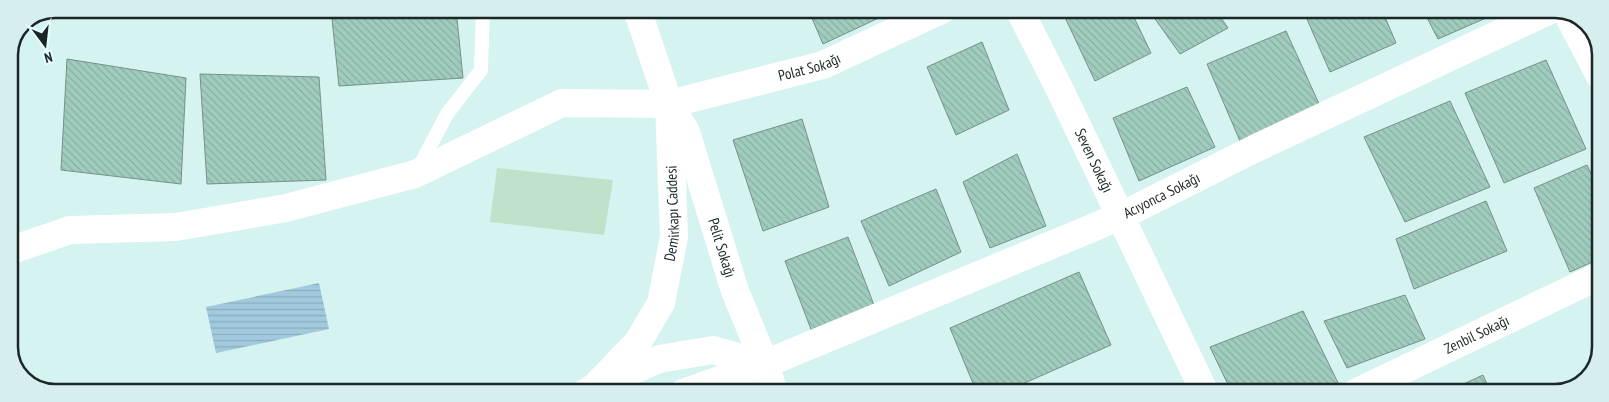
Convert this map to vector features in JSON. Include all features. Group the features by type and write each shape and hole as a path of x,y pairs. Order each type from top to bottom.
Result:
{"street":[{"name":"Demirkapı Caddesi","path":"596,384 638,342 661,303 674,237 669,104 640,17"},
{"name":"Polat Sokağı","path":"18,248 70,230 176,227 286,208 415,174 562,103 669,104 823,65 926,17"},
{"name":"Seven Sokağı","path":"1023,17 1201,384"},
{"name":"Acıyonca Sokağı","path":"708,384 765,364 1121,216 1256,148 1535,17"},
{"path":"1571,21 1591,59"},
{"name":"Pelit Sokağı","path":"669,104 686,132 736,291 771,384"},
{"name":"Zenbil Sokağı","path":"1374,384 1592,280"},
{"path":"603,384 659,359 713,350 765,364"}],"lane":[{"path":"415,174 447,114 480,70 483,17"}],"green space":[{"path":"497,168 613,180 604,235 490,222"}],"water":[{"path":"319,283 329,329 216,353 206,307"}],"building":[{"path":"332,17 457,17 463,78 339,86"},
{"path":"811,17 881,17 823,44"},
{"path":"1065,17 1134,17 1151,53 1095,81"},
{"path":"1154,17 1220,17 1228,28 1180,54"},
{"path":"1306,17 1385,17 1396,43 1330,72"},
{"path":"1427,17 1488,17 1438,39"},
{"path":"1286,31 1320,106 1240,141 1207,64"},
{"path":"982,42 1009,110 956,135 927,67"},
{"path":"67,59 186,78 181,184 61,170"},
{"path":"1546,60 1586,149 1504,183 1465,93"},
{"path":"200,74 319,77 326,180 207,184"},
{"path":"1187,87 1215,147 1139,181 1113,118"},
{"path":"1450,101 1490,187 1405,222 1364,137"},
{"path":"802,119 829,207 763,231 733,140"},
{"path":"1017,154 1046,226 990,248 963,182"},
{"path":"1587,165 1591,175 1592,262 1570,272 1534,188"},
{"path":"936,189 961,252 889,286 861,221"},
{"path":"1486,201 1507,251 1414,289 1396,239"},
{"path":"848,237 874,305 812,332 785,261"},
{"path":"1079,272 1111,345 1022,384 973,384 950,328"},
{"path":"1405,295 1425,339 1347,368 1324,321"},
{"path":"1303,311 1339,384 1228,384 1210,347"},
{"path":"1483,375 1487,384 1464,384"}]}
